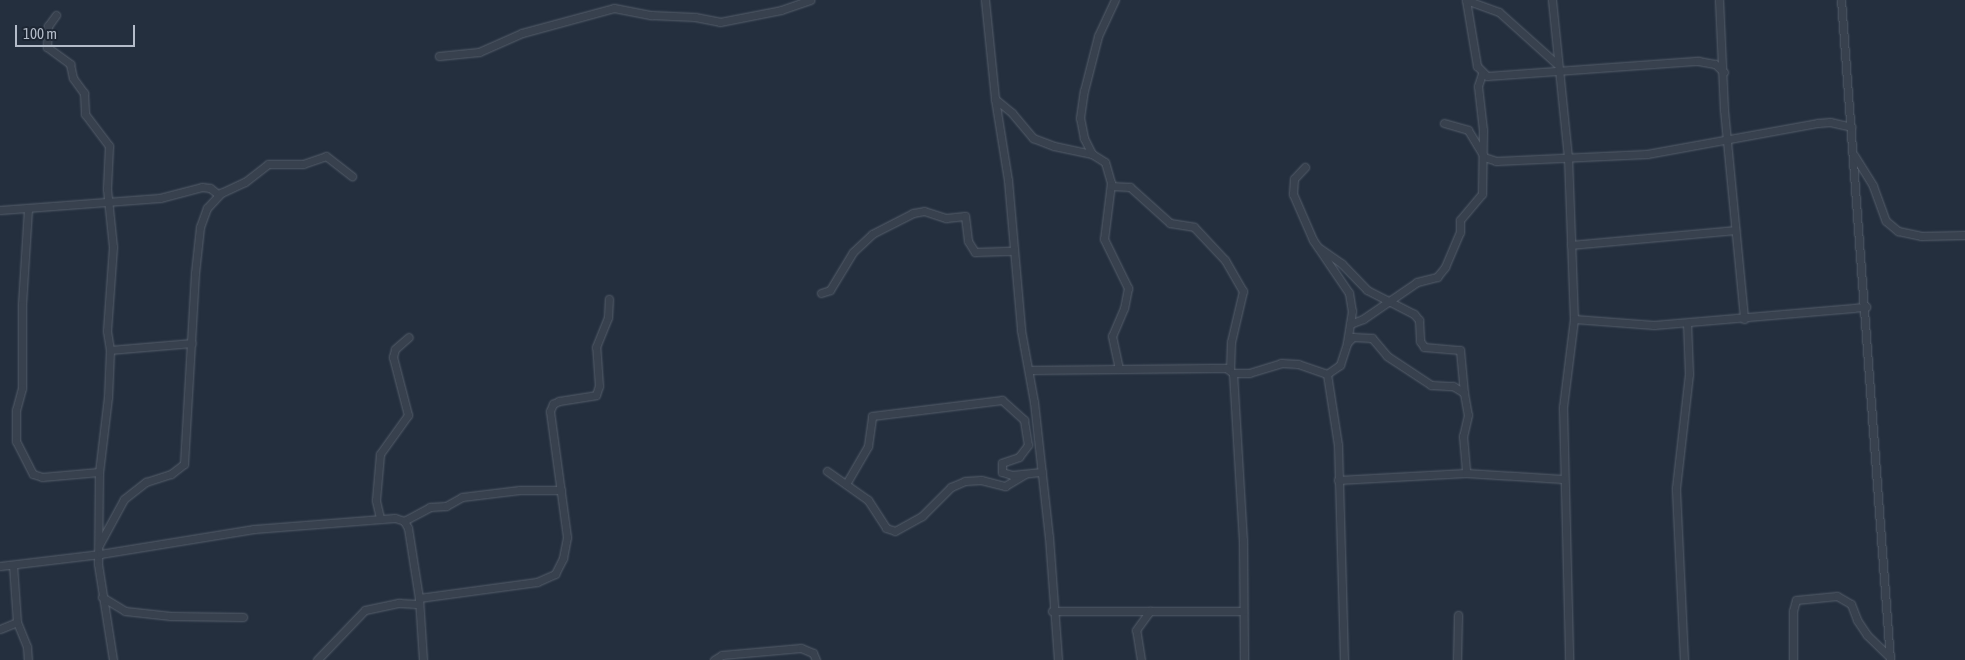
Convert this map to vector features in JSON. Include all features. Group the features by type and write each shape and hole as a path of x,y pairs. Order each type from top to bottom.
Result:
{"street":[{"path":"439,56 479,52 522,33 614,8 651,15 695,17 720,22 810,0"},
{"path":"985,0 995,99 1008,180 1013,251 1042,472 1049,537 1052,611 1058,660"},
{"path":"1092,154 1084,138 1080,118 1084,91 1098,36 1115,0"},
{"path":"1350,324 1417,282 1437,277 1445,267 1459,235 1460,220 1482,194 1484,157 1478,86 1482,74 1469,30 1466,0 1499,12 1558,67"},
{"path":"1552,0 1568,157 1574,319 1563,407 1563,479 1569,660"},
{"path":"1719,0 1724,72 1724,110 1744,319"},
{"path":"1841,0 1866,307 1890,659"},
{"path":"56,14 48,26 47,47 70,64 74,78 84,93 85,114 109,146 108,201 113,247 107,331 110,350 99,472 99,545 102,597 113,660"},
{"path":"1482,74 1499,76 1558,67 1698,61 1715,64 1724,72"},
{"path":"995,99 1012,112 1034,138 1054,146 1092,154 1105,162 1111,186 1104,239 1128,288 1124,308 1112,336 1119,368"},
{"path":"1444,123 1468,130 1484,157 1496,161 1647,154 1830,122 1851,127"},
{"path":"1853,154 1873,186 1886,220 1898,231 1921,236 1965,235"},
{"path":"99,545 124,500 146,482 176,472 184,464 200,227 207,208 219,195 245,182 268,164 303,164 326,156 352,176"},
{"path":"1305,167 1294,179 1293,194 1318,247 1349,293 1352,302 1348,343 1340,365 1328,374"},
{"path":"1111,186 1130,187 1170,223 1194,227 1225,260 1243,291 1231,342 1231,371 1243,540 1244,660"},
{"path":"0,210 160,198 202,187 210,188 219,195"},
{"path":"28,209 22,305 22,388 16,410 16,441 33,474 42,477 99,472"},
{"path":"821,293 830,290 853,252 872,234 913,213 924,211 946,218 964,216 968,241 975,252 1013,251"},
{"path":"1571,245 1735,230"},
{"path":"1318,247 1342,264 1357,283 1386,302 1414,314 1419,320 1420,341 1424,347 1460,350 1468,415 1463,436 1466,473"},
{"path":"317,660 334,638 365,610 550,579 559,566 566,547 561,490 550,411 553,404 559,401 596,395 599,386 596,347 609,310 609,299"},
{"path":"1574,319 1654,325 1744,319 1866,307"},
{"path":"1684,660 1676,488 1688,374 1687,323"},
{"path":"380,518 376,500 380,454 408,415 392,357 395,349 409,337"},
{"path":"1348,343 1353,337 1372,338 1392,360 1431,385 1453,386 1464,393"},
{"path":"110,350 192,343"},
{"path":"1029,370 1119,368 1231,371 1249,374 1281,363 1298,364 1328,374"},
{"path":"1328,374 1338,445 1344,660"},
{"path":"846,484 868,446 872,416 1002,400 1024,420 1028,446 1019,457 1002,463 1004,476 1042,472"},
{"path":"827,471 868,500 886,528 895,531 922,516 951,487 965,481 981,480 1005,486 1027,473"},
{"path":"1338,480 1466,473 1563,479"},
{"path":"0,566 100,554 254,529 380,518 404,521 430,507 446,506 462,497 520,490 561,490"},
{"path":"404,521 408,528 418,601 423,660"},
{"path":"13,565 17,622 28,660"},
{"path":"102,597 124,611 171,616 243,617"},
{"path":"1793,660 1794,604 1803,597 1846,598 1866,635 1890,659"},
{"path":"1052,611 1243,611"},
{"path":"1141,660 1136,630 1150,611"},
{"path":"1457,660 1458,615"},
{"path":"0,629 17,622"},
{"path":"714,660 722,655 801,648 813,653 816,660"}]}
